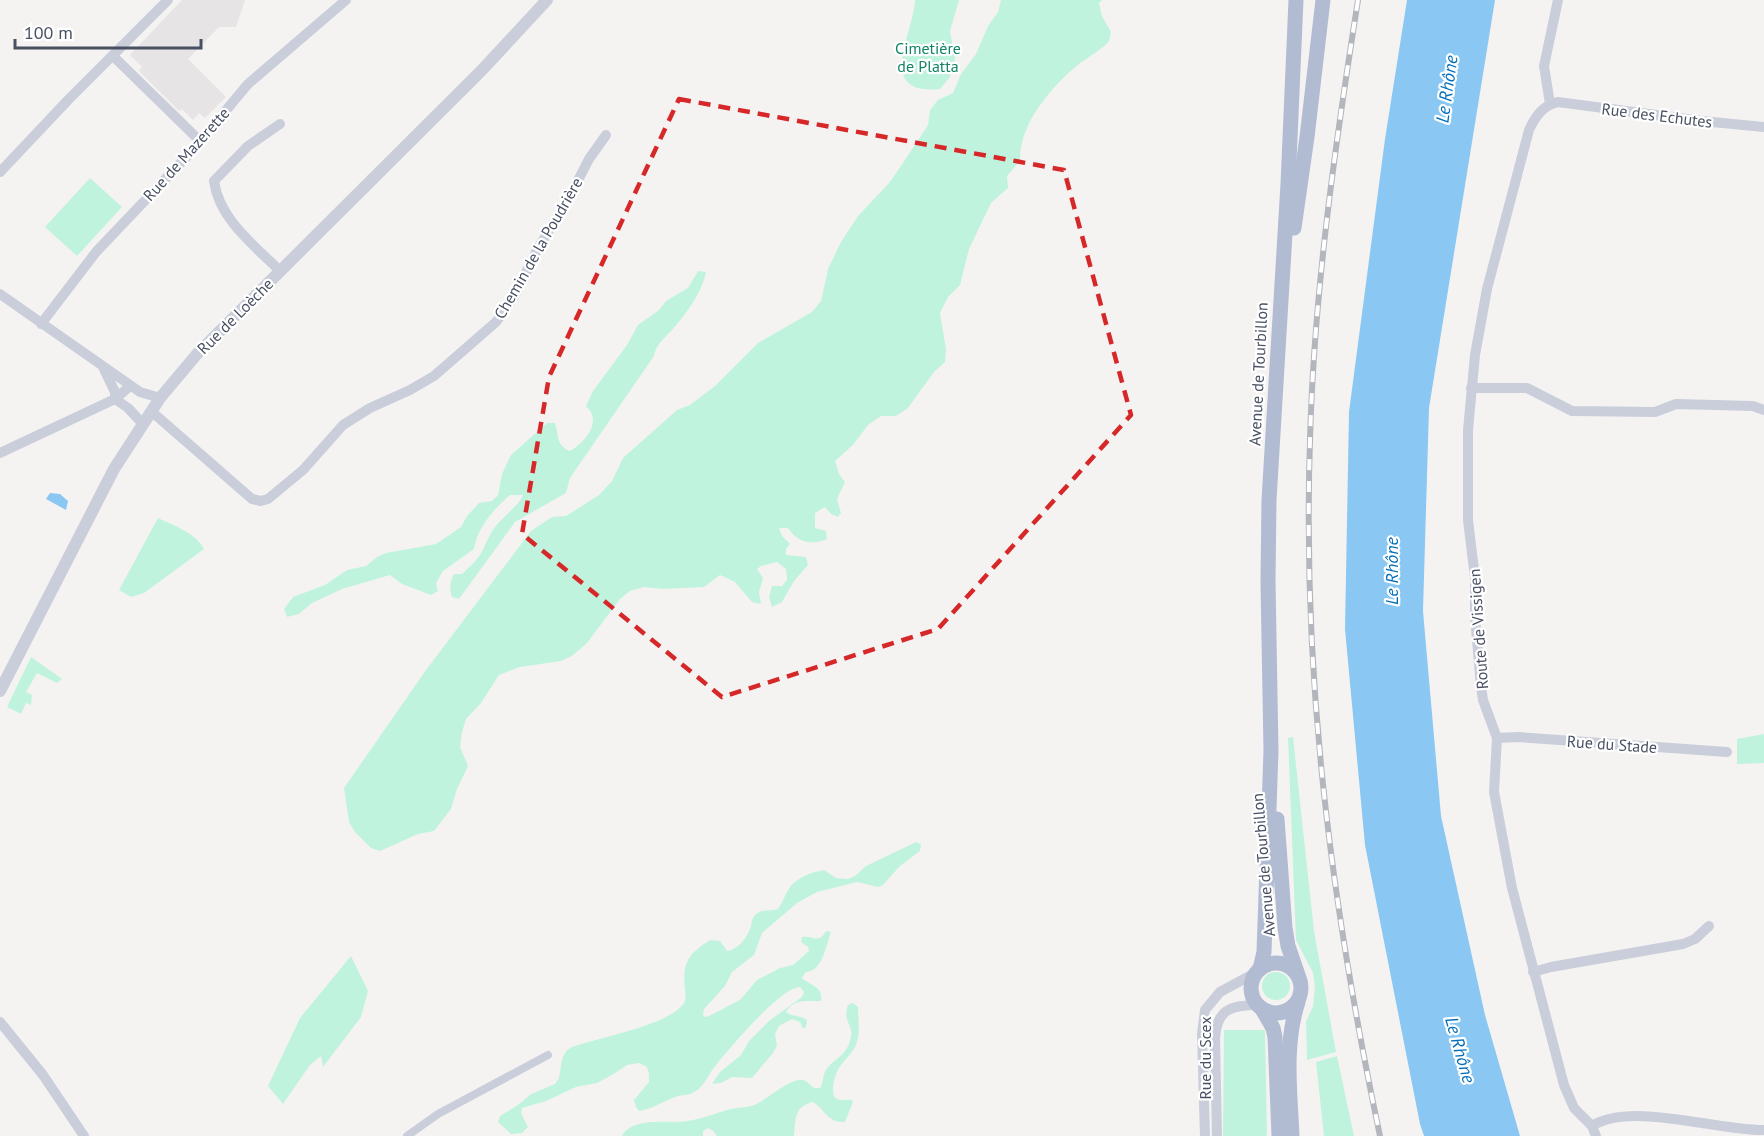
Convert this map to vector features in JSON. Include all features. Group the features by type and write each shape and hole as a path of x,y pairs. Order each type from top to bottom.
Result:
{"main road":[{"name":"Avenue de Tourbillon","path":"1258,971 1264,952 1271,751 1269,529 1296,0"},
{"path":"1279,323 1307,137 1323,4"},
{"name":"Avenue de Tourbillon","path":"1271,751 1285,928 1288,946 1298,975"},
{"path":"1279,1136 1275,1037 1273,1028 1252,996 1251,987 1258,971 1270,964 1282,963 1298,975 1301,990 1290,1029 1292,1136"},
{"path":"1260,1007 1269,1012 1280,1013 1290,1009 1298,1002"}],"street":[{"path":"0,172 168,0"},
{"name":"Rue de Mazerette","path":"41,324 96,252 200,141 253,79 346,0"},
{"name":"Rue de Loèche","path":"0,691 114,469 160,398 197,354 482,70 548,0"},
{"path":"1550,104 1544,66 1558,0"},
{"path":"113,56 200,141"},
{"name":"Rue des Echutes","path":"1550,104 1558,102 1764,127"},
{"name":"Route de Vissigen","path":"1550,104 1536,116 1518,169 1485,301 1471,388 1467,482 1468,520 1475,582 1478,657 1483,700 1497,738 1498,751 1494,778 1496,801 1512,888 1567,1094 1574,1108 1594,1131"},
{"path":"279,271 232,223 216,191 214,181 248,146 280,124"},
{"name":"Chemin de la Poudrière","path":"151,411 252,499 261,501 268,499 303,470 343,425 370,408 434,376 503,315 546,233 570,196 589,159 606,135"},
{"path":"0,294 130,386 140,392 160,398"},
{"path":"102,366 115,392 115,399"},
{"path":"0,453 115,399 130,386"},
{"path":"1471,388 1527,388 1572,411 1656,412 1676,404 1753,406 1764,410"},
{"path":"115,399 128,408 142,423"},
{"name":"Rue du Stade","path":"1497,738 1518,737 1727,752"},
{"path":"1533,972 1551,966 1683,944 1695,939 1709,926"},
{"name":"Rue du Scex","path":"1205,1136 1202,1034 1205,1011 1220,992 1258,971"},
{"name":"Rue du Scex","path":"1217,1136 1215,1038 1217,1024 1222,1014 1228,1009 1241,1005 1260,1007"},
{"path":"0,1022 43,1074 84,1136"},
{"path":"407,1136 438,1114 548,1055"},
{"path":"1594,1131 1605,1120 1641,1117 1764,1130"}],"highlighted area":[{"path":"679,99 1064,170 1131,415 938,629 722,697 522,534 549,377"}],"shaded area":[{"path":"182,0 245,0 236,27 219,27 188,59 226,97 205,118 199,113 193,120 182,109 179,111 139,71 142,67 130,55"}],"green space":[{"name":"Cimetière de Platta","path":"915,0 959,0 950,31 955,59 950,77 940,89 920,88 908,83 903,72 902,59"},
{"path":"1001,0 1102,0 1099,3 1102,16 1111,32 1109,41 1058,84 1031,120 1021,147 1020,161 1007,176 1008,188 991,203 969,249 960,285 948,297 940,313 946,349 945,362 934,372 908,408 896,416 881,416 868,425 853,445 835,461 839,474 845,482 837,499 841,513 838,517 831,514 825,507 815,513 815,528 826,531 827,539 815,542 805,541 796,537 788,528 779,528 782,536 790,544 786,549 786,555 806,557 808,565 794,581 782,602 772,607 769,597 772,586 782,586 787,580 786,569 777,562 757,569 763,578 759,592 761,604 752,602 735,582 720,575 704,587 663,589 644,587 630,591 620,599 587,643 572,656 561,661 520,667 499,675 481,703 466,719 460,747 468,766 451,809 434,831 418,834 380,851 371,848 355,832 349,822 344,788 426,670 531,531 552,517 566,516 599,495 612,481 623,458 677,410 690,405 715,386 758,343 812,312 821,301 828,269 841,242 858,216 889,183 901,166 928,125 930,110 938,100 953,93 961,74 976,54 988,26 998,12"},
{"path":"90,178 122,207 77,256 45,227"},
{"path":"698,271 706,272 693,302 659,345 654,356 570,478 566,493 515,522 459,599 452,597 451,594 450,585 454,574 462,574 475,562 495,527 523,495 510,495 498,506 483,525 474,549 443,571 436,583 438,591 431,595 402,584 390,575 342,589 312,603 299,614 287,617 284,609 293,597 325,585 347,570 366,566 386,553 436,544 461,527 479,503 492,501 498,495 502,474 511,455 547,423 555,423 562,446 570,451 576,447 586,437 592,425 591,412 586,406 593,391 627,345 638,325 659,310 666,301 688,288"},
{"path":"158,518 190,534 204,549 144,593 131,597 119,590"},
{"path":"31,657 62,679 57,683 37,673 26,692 32,695 31,705 26,703 21,714 7,707"},
{"path":"1764,734 1764,763 1737,764 1737,739"},
{"path":"1293,737 1314,931 1336,1052 1307,1060 1306,1022 1313,1006 1315,987 1313,973 1296,940 1288,738"},
{"path":"916,842 921,844 920,851 900,866 883,885 878,887 857,882 817,892 797,903 762,933 754,955 732,972 725,986 704,1009 704,1017 709,1016 740,1000 757,980 780,968 793,965 809,951 808,947 801,942 802,937 818,939 826,931 831,932 820,962 812,971 806,972 802,978 818,989 821,1001 802,1001 790,1007 786,1012 807,1020 806,1027 803,1029 800,1022 792,1019 779,1026 775,1034 777,1046 752,1078 732,1077 721,1083 712,1084 720,1072 741,1055 749,1041 769,1021 802,997 804,992 800,987 791,990 768,1007 716,1065 702,1086 692,1093 639,1111 634,1100 649,1082 649,1074 647,1067 639,1063 627,1065 597,1083 576,1087 546,1101 522,1108 521,1113 528,1127 522,1133 511,1134 498,1122 500,1116 531,1094 555,1084 559,1078 562,1059 566,1051 572,1047 632,1030 676,1011 685,1000 686,966 696,950 710,940 720,941 727,951 738,946 748,933 755,915 778,909 790,887 797,880 824,870 836,878 848,879 866,866"},
{"path":"351,956 368,991 361,1017 323,1067 321,1056 310,1065 283,1104 268,1086 300,1018"},
{"path":"1276,972 1286,976 1290,986 1286,996 1276,1000 1266,996 1262,986 1266,976"},
{"path":"853,1003 858,1007 858,1040 837,1071 833,1089 837,1099 853,1102 845,1122 833,1120 812,1102 798,1111 794,1136 717,1136 708,1128 703,1131 703,1136 622,1136 627,1130 643,1123 693,1120 730,1109 752,1106 785,1085 798,1080 808,1082 814,1088 820,1088 826,1070 844,1052 849,1043 851,1028 846,1010 848,1005"},
{"path":"1224,1030 1265,1030 1267,1136 1223,1136"},
{"path":"1337,1056 1354,1136 1324,1136 1316,1062"}],"water":[{"name":"Le Rhône","path":"1407,0 1495,0 1429,408 1423,611 1441,816 1485,1015 1520,1136 1424,1136 1365,845 1345,629 1349,412 1385,139"},
{"path":"50,493 60,494 68,501 66,510 46,499"}],"railway":[{"path":"1358,0 1341,110 1321,274 1312,385 1309,529 1316,704 1334,877 1347,963 1380,1136"}]}
